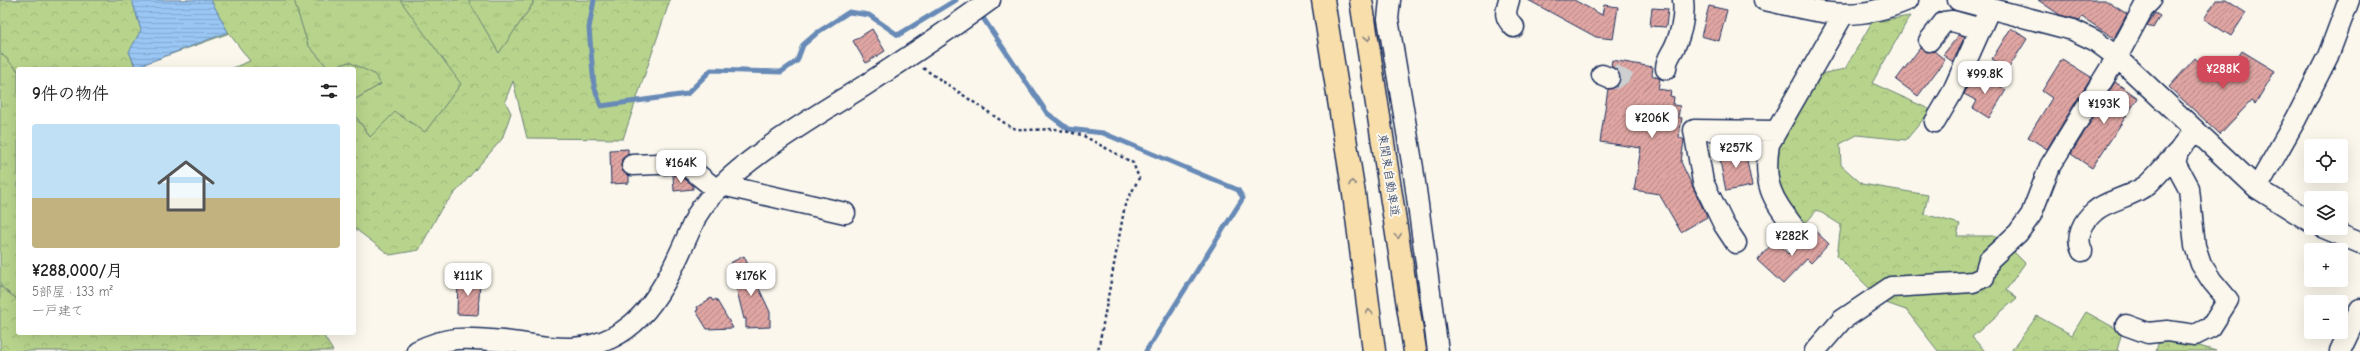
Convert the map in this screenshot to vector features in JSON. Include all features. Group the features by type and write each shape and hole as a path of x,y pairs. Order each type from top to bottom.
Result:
{"highway":[{"path":"1323,0 1354,194 1374,351"},
{"name":"東関東自動車道","path":"1361,0 1415,351"}],"street":[{"path":"1390,0 1388,19 1413,168 1438,351"},
{"path":"1509,0 1505,13 1506,19 1514,27"},
{"path":"1666,69 1666,60 1682,30 1685,12 1684,0"},
{"path":"1764,0 1822,6 1843,15 1866,14 1908,0"},
{"path":"1958,0 2073,30 2094,40 2117,57 2257,188 2304,218"},
{"path":"2257,188 2328,56 2349,0"},
{"path":"1815,351 1842,320 1891,288 1973,282 1984,277 1989,260 2018,233 2031,215 2050,166 2117,57 2143,2"},
{"path":"417,351 446,339 471,338 571,348 608,341 643,316 656,299 697,215 719,188 753,160 815,117 908,58 980,7"},
{"path":"1935,122 1952,93 1990,8"},
{"path":"1799,234 1770,195 1766,163 1768,144 1843,15"},
{"path":"1929,41 1944,22 1952,22 1981,29"},
{"path":"1736,243 1724,225 1703,182 1694,130 1776,131"},
{"path":"2082,251 2077,241 2080,230 2096,210 2131,195 2148,184 2178,152 2195,130"},
{"path":"2126,325 2148,333 2167,331 2195,335 2211,327 2228,300 2212,281 2201,264 2195,246 2189,189 2175,163 2178,152"},
{"path":"632,165 683,163 719,188 845,213"},
{"path":"2341,235 2360,243"},
{"path":"2340,351 2360,309"}],"path":[{"path":"908,58 1012,128 1026,130 1055,129 1082,135 1133,163 1139,178 1125,205 1098,351"}],"green space":[{"path":"0,0 533,0 533,4 499,54 461,84 425,133 370,137 356,117 356,99 381,84 349,62 335,67 327,67 308,45 296,9 136,67 16,67 16,298 0,286"},
{"path":"0,0 132,0 141,30 129,52 135,67 16,67 16,69 0,52"},
{"path":"211,0 294,0 308,45 327,67 235,67 250,61 228,32"},
{"path":"400,0 468,0 499,53 533,4 533,0 670,0 623,139 527,138 513,81 505,101 511,113 502,139 441,209 419,250 390,255 356,230 356,117 370,137 395,112 425,132 461,84"},
{"path":"1910,16 1872,83 1931,110 1906,140 1857,135 1840,144 1841,165 1862,184 1928,195 1924,214 1960,224 1957,236 1998,236 2025,263 2006,290 2017,298 1972,337 1985,351 1938,351 1906,310 1883,302 1837,256 1841,225 1817,210 1804,225 1778,191 1776,179 1778,137 1815,75 1845,69 1872,22"},
{"path":"349,62 374,74 381,84 356,99 356,67 335,67"},
{"path":"0,286 16,298 16,335 323,335 333,351 0,351"},
{"path":"2086,312 2122,332 2117,350 2119,351 2011,351 2037,316 2072,335"},
{"path":"2159,341 2196,345 2216,351 2156,351"}],"water":[{"path":"132,0 211,0 228,32 136,67 129,52 141,30"}],"building":[{"path":"1528,0 1574,0 1602,15 1604,5 1618,7 1613,39 1596,37"},
{"path":"2038,0 2105,0 2127,14 2114,38 2082,17 2080,20 2060,15"},
{"path":"2216,0 2226,0 2246,13 2231,36 2204,19"},
{"path":"1709,6 1727,10 1719,41 1701,36"},
{"path":"1652,8 1668,9 1666,27 1650,26"},
{"path":"2155,13 2160,16 2153,28 2147,25"},
{"path":"2011,28 2027,39 2008,69 1992,59"},
{"path":"872,29 885,51 866,63 853,41"},
{"path":"1959,35 1965,36 1953,62 1943,55"},
{"path":"1920,48 1927,52 1934,51 1945,60 1918,96 1896,80"},
{"path":"2242,51 2275,71 2255,104 2251,101 2220,134 2169,87 2195,58 2222,83"},
{"path":"2062,59 2091,77 2047,149 2028,137 2052,98 2042,91"},
{"path":"1612,60 1653,67 1652,75 1660,79 1658,89 1671,91 1670,96 1674,97 1673,105 1680,106 1678,117 1682,118 1679,137 1684,140 1681,162 1707,217 1681,232 1659,194 1634,190 1641,148 1600,142 1608,89 1616,87 1620,82 1618,71 1611,66"},
{"path":"1972,76 1988,84 1990,80 2006,90 1989,118 1973,108 1977,101 1964,94"},
{"path":"2115,82 2138,98 2092,168 2071,154"},
{"path":"1729,142 1743,142 1743,156 1746,156 1752,186 1726,191 1720,161 1730,159"},
{"path":"628,149 628,155 622,159 621,165 623,171 629,176 629,183 611,184 610,150"},
{"path":"673,175 679,175 693,185 693,189 674,191"},
{"path":"1812,228 1829,244 1811,263 1807,259 1783,284 1757,260 1775,241 1788,254 1796,245 1806,243"},
{"path":"744,256 770,312 770,327 746,328 746,318 744,319 736,287 741,286 730,263"},
{"path":"458,280 480,281 478,315 457,314"},
{"path":"711,298 713,301 716,299 733,328 707,329 696,311 698,310 697,307"}],"waterway":[{"path":"594,0 589,28 594,86 601,106 687,94 711,70 781,72 797,61 803,45 818,32 849,12 869,15 898,35 956,0"},
{"path":"979,12 1047,113 1068,129 1103,133 1238,190 1243,198 1146,351"}],"tunnel":[{"path":"1609,78 1614,79 1621,75 1628,63"}]}
